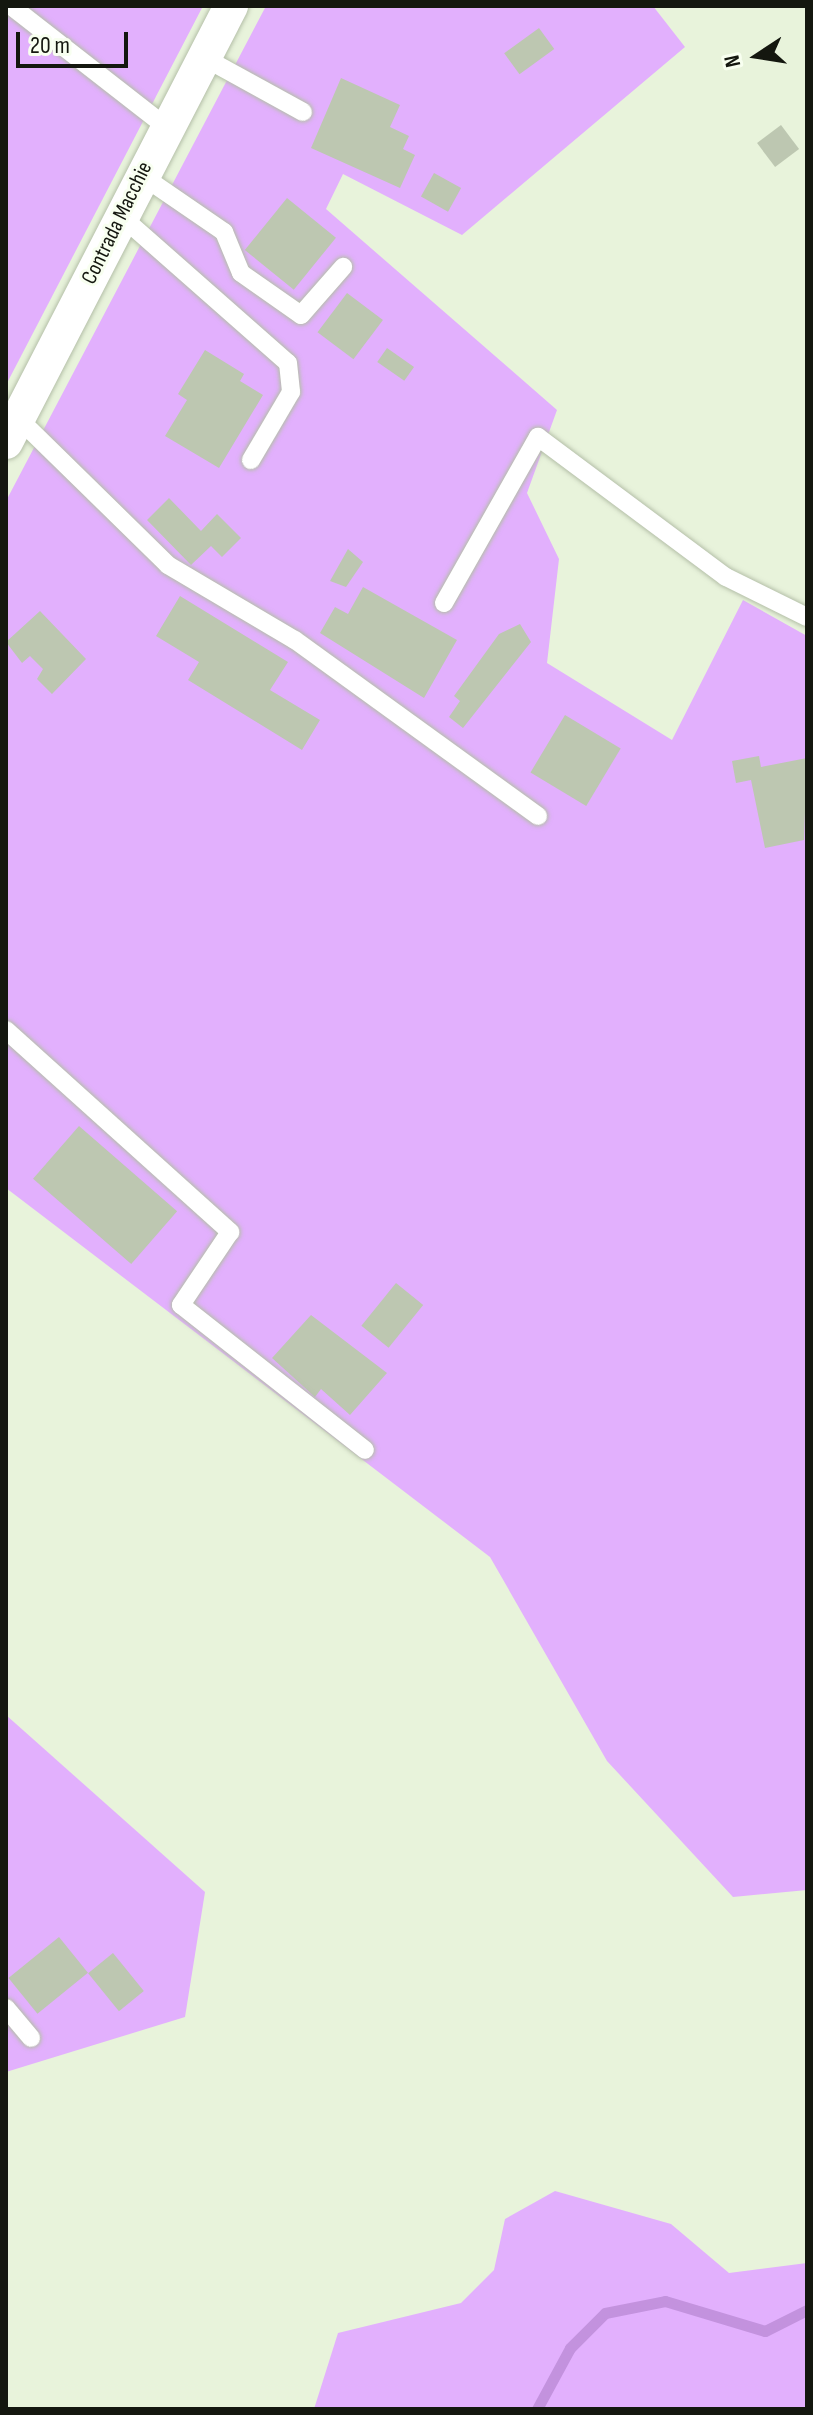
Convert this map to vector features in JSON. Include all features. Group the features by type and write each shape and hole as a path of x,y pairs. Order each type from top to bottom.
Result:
{"street":[{"name":"Contrada Macchie","path":"13,431 165,126 231,6"}],"lane":[{"path":"11,6 165,126"},
{"path":"203,57 303,112"},
{"path":"141,175 224,232 241,273 301,315 343,267"},
{"path":"121,216 288,363 291,392 251,460"},
{"path":"13,431 168,565 295,640 538,816"},
{"path":"444,603 538,437 726,577 807,617"},
{"path":"6,1030 230,1232 181,1305 365,1450"},
{"path":"6,2008 31,2038"}],"shaded area":[{"path":"6,6 203,6 6,385"},
{"path":"266,6 653,6 685,47 462,235 343,174 326,209 557,410 527,493 559,559 547,663 672,740 743,600 807,636 807,1890 733,1897 607,1761 490,1557 6,1188 6,501"},
{"path":"6,1715 205,1892 185,2017 6,2072"},
{"path":"555,2191 671,2224 729,2273 807,2263 807,2409 314,2409 338,2333 461,2303 494,2270 505,2219"}],"building":[{"path":"539,28 554,49 519,74 504,53"},
{"path":"341,78 400,105 390,127 409,136 403,149 415,155 400,188 311,148"},
{"path":"781,125 799,149 775,167 757,143"},
{"path":"434,173 461,188 448,212 421,197"},
{"path":"287,198 336,238 294,290 245,250"},
{"path":"347,293 383,320 353,359 318,332"},
{"path":"387,348 414,367 404,381 377,362"},
{"path":"205,350 244,374 240,381 263,395 219,468 165,436 187,400 178,394"},
{"path":"169,498 201,531 217,514 241,538 222,557 211,546 191,565 147,520"},
{"path":"348,549 363,562 346,587 330,581"},
{"path":"363,587 457,640 424,698 320,633 335,607 348,614"},
{"path":"180,596 288,662 270,690 320,720 302,750 188,680 199,662 156,636"},
{"path":"40,611 86,659 52,694 37,679 43,669 30,656 22,663 6,642"},
{"path":"520,624 531,642 463,728 449,717 460,701 454,696 499,634"},
{"path":"565,715 621,748 586,806 530,772"},
{"path":"759,756 761,767 807,758 804,840 765,848 751,780 736,783 732,761"},
{"path":"79,1126 177,1211 131,1264 33,1179"},
{"path":"396,1283 423,1305 389,1348 361,1326"},
{"path":"311,1315 387,1373 350,1415 321,1389 315,1397 272,1358"},
{"path":"59,1937 88,1973 37,2014 8,1978"},
{"path":"113,1953 144,1991 119,2011 88,1973"}],"waterway":[{"path":"537,2409 570,2348 605,2313 665,2301 765,2331 807,2310"}]}
